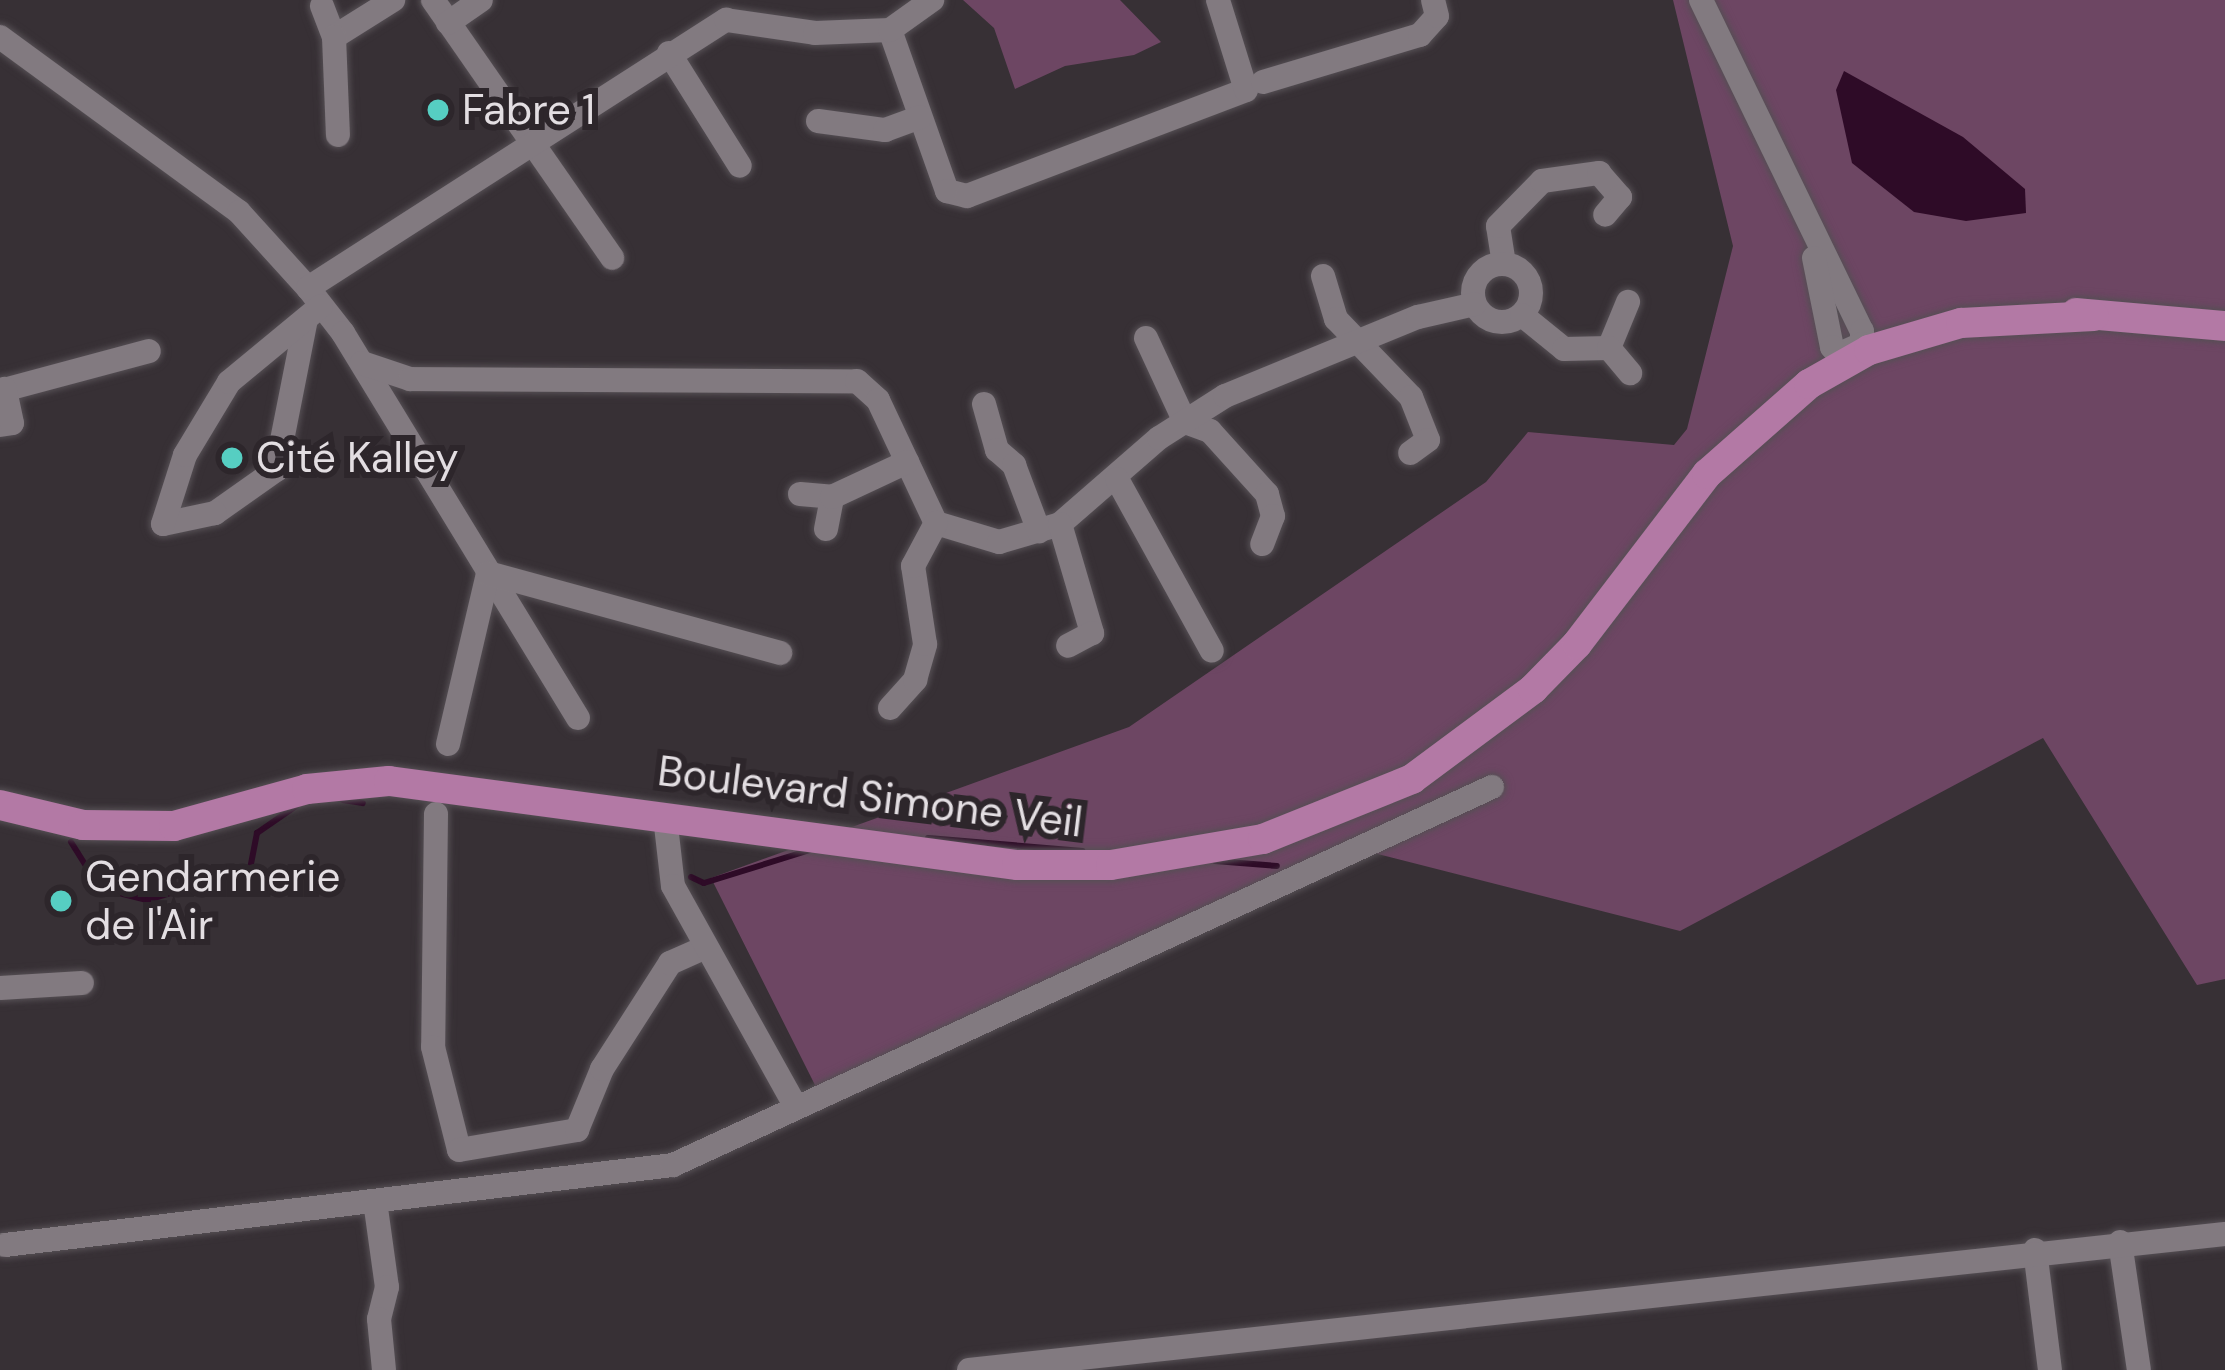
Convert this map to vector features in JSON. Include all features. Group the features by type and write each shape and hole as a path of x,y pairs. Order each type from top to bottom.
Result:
{"main road":[{"name":"Boulevard Simone Veil","path":"0,805 83,825 174,826 307,789 389,782 1066,867 1263,839 1412,779 1490,724 1577,644 1680,506 1862,332 1999,308 2225,326"},
{"name":"Boulevard Simone Veil","path":"1680,506 1696,469 1737,421 1838,355 1961,323 2094,316"}],"street":[{"path":"334,37 393,0"},
{"path":"433,0 611,258"},
{"path":"448,22 481,0"},
{"path":"312,304 276,470 215,513 163,524 185,455 230,382 312,304 669,53 726,20 814,33 890,30 932,0"},
{"path":"890,30 946,191 967,196 1246,89 1218,0"},
{"path":"1263,82 1420,35 1438,16 1433,0"},
{"path":"1700,0 1811,238 1862,332"},
{"path":"322,6 334,37 338,135"},
{"path":"0,37 238,212 362,363 578,718"},
{"path":"669,53 740,166"},
{"path":"818,121 884,130 920,117"},
{"path":"1504,264 1498,226 1542,181 1599,173 1619,197 1605,215"},
{"path":"1811,238 1838,355"},
{"path":"1504,264 1519,269 1532,289 1522,315 1492,321 1475,304 1477,279 1504,264"},
{"path":"1323,276 1336,319 1411,397 1428,440 1410,453"},
{"path":"1609,348 1628,302"},
{"path":"362,363 410,379 857,381 878,400 936,523 999,542 1049,527 1226,396 1364,345 1418,317 1475,304"},
{"path":"1522,315 1564,349 1609,348"},
{"path":"1146,338 1185,422 1210,431 1267,494 1273,516 1262,544"},
{"path":"1609,348 1630,373"},
{"path":"0,425 12,423 3,390 149,351"},
{"path":"984,404 997,450 1014,465 1049,527 1092,633 1068,646"},
{"path":"800,494 832,497 907,462"},
{"path":"1117,479 1212,651"},
{"path":"826,530 832,497"},
{"path":"890,708 915,680 926,644 913,566 936,523"},
{"path":"488,573 780,653"},
{"path":"448,744 488,573"},
{"path":"5,1245 673,1166 1492,787"},
{"path":"436,814 433,1047 459,1150 577,1130 602,1070 670,963 704,948"},
{"path":"664,817 673,886 792,1100"},
{"path":"0,988 82,983"},
{"path":"375,1201 387,1287 379,1319 384,1370"},
{"path":"969,1370 2036,1250 2225,1234"},
{"path":"2120,1242 2139,1370"},
{"path":"2036,1250 2050,1370"}],"shaded area":[{"path":"963,0 1120,0 1161,42 1134,55 1065,66 1015,89 994,28"},
{"path":"1673,0 2225,0 2225,979 2197,985 2043,738 1680,931 1366,851 816,1087 711,878 1129,727 1486,482 1528,432 1674,445 1687,429 1733,246"},
{"path":"1844,71 1963,137 2025,189 2026,213 1966,221 1914,212 1852,163 1836,90"}],"waterway":[{"path":"343,800 363,803"},
{"path":"71,842 90,873 119,893 148,900 250,869 257,833 296,806"},
{"path":"928,838 1082,851"},
{"path":"691,877 704,883 810,850"},
{"path":"1215,861 1277,866"}],"place":[{"name":"Fabre 1","path":"438,110"},
{"name":"Cité Kalley","path":"232,458"},
{"name":"Gendarmerie de l'Air","path":"61,901"}]}
